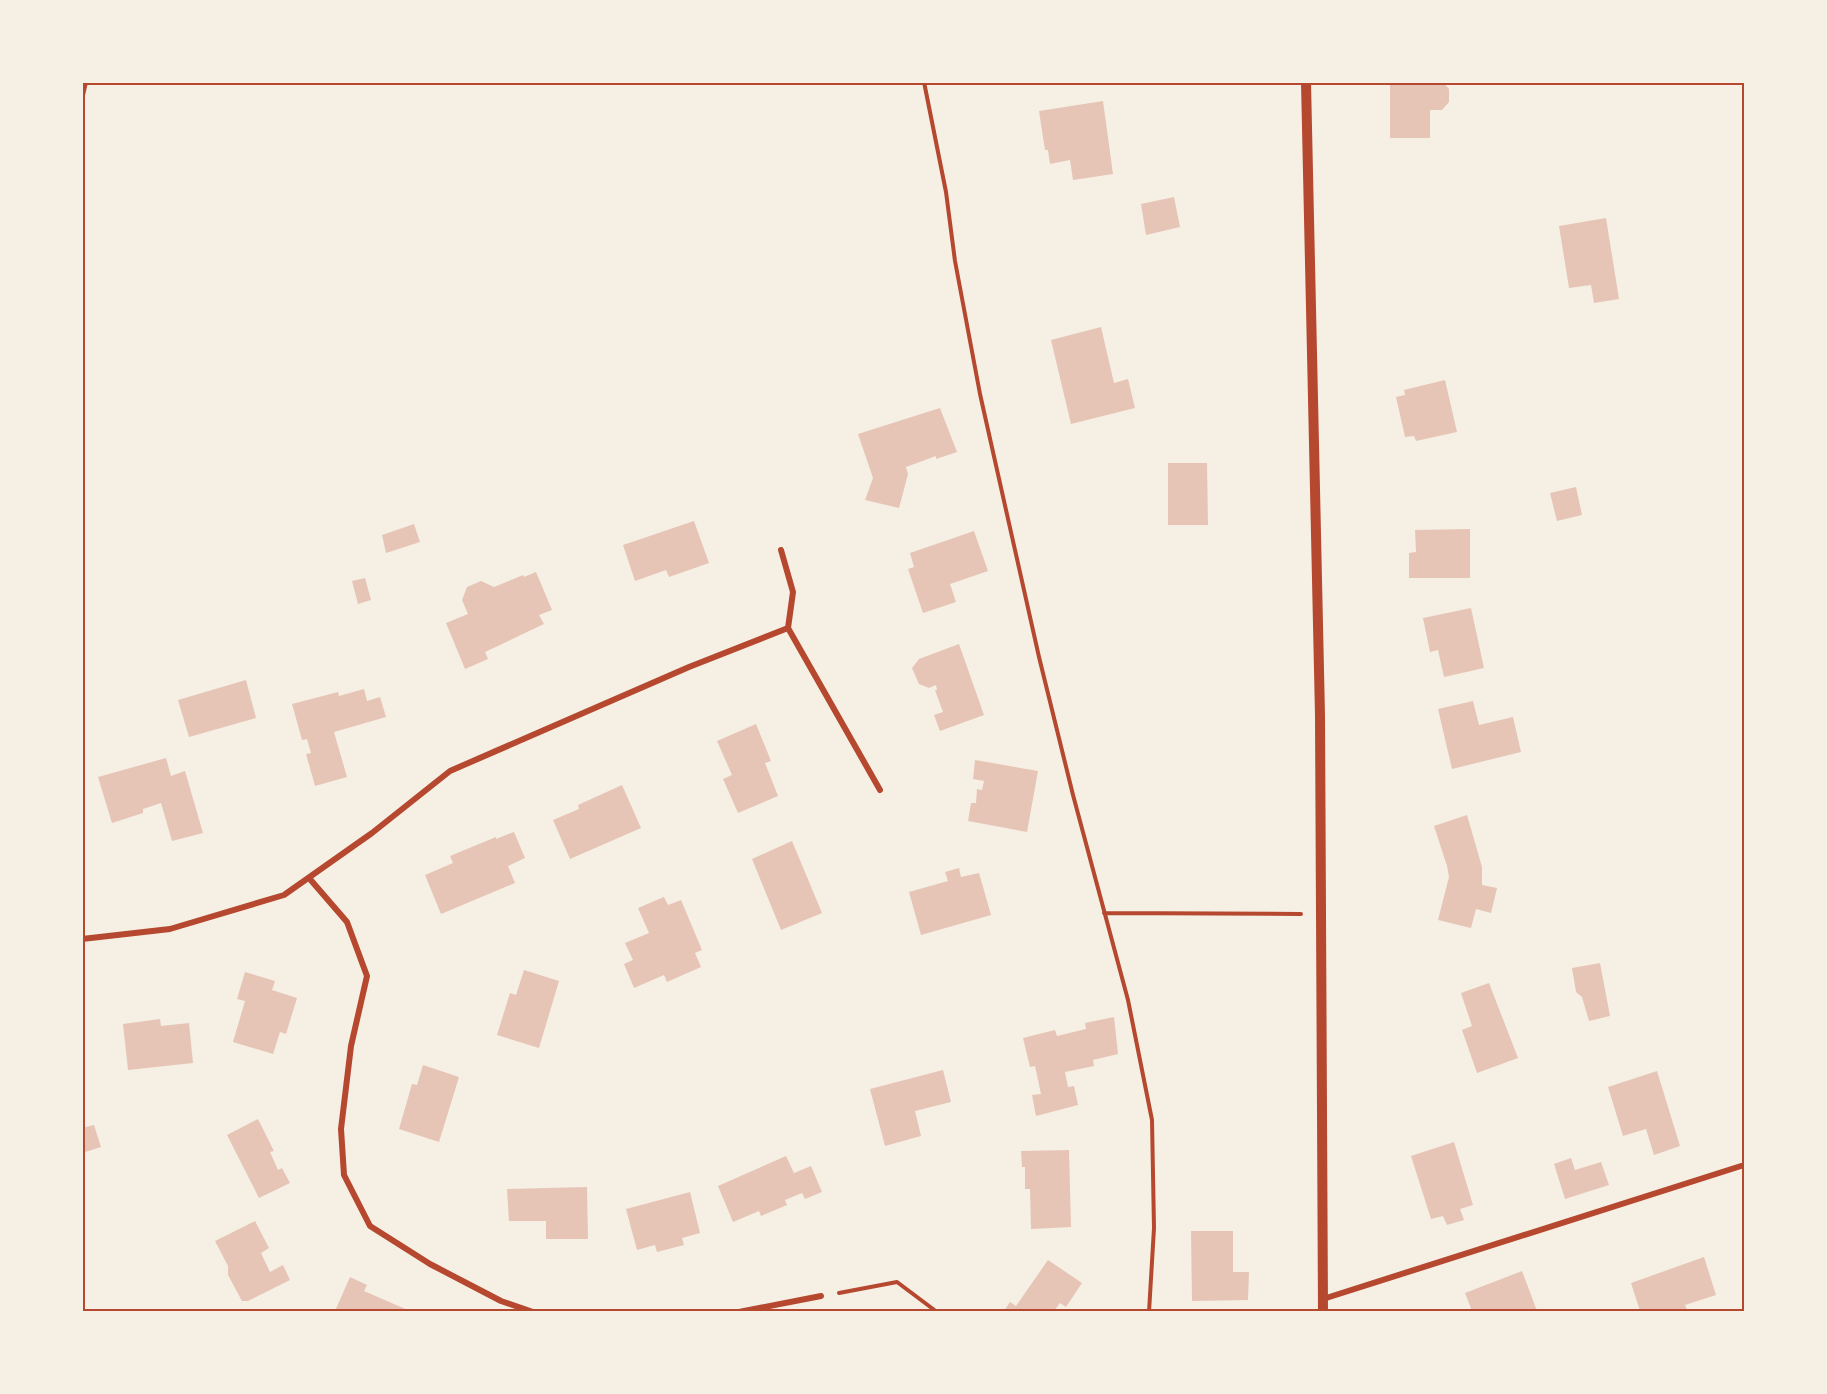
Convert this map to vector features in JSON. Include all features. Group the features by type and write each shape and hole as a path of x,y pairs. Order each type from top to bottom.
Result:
{"street":[{"path":"82,95 85,82"},
{"path":"1306,82 1320,715 1323,1311"},
{"path":"781,550 793,592 788,628 880,790"},
{"path":"82,939 170,929 284,895 372,833 450,771 689,667 788,628"},
{"path":"309,878 347,922 367,976 351,1046 341,1129 344,1175 370,1226 430,1264 501,1301 533,1311"},
{"path":"1322,1299 1741,1167"},
{"path":"739,1311 821,1296"}],"path":[{"path":"924,82 946,192 955,261 983,406 1041,668 1128,1000 1152,1120 1154,1228 1149,1311"},
{"path":"1104,913 1320,914"},
{"path":"821,1296 897,1282 937,1311"}],"building":[{"path":"1390,82 1443,82 1449,89 1449,102 1442,110 1430,110 1430,138 1390,138"},
{"path":"1103,101 1113,174 1073,180 1070,160 1050,164 1048,150 1045,150 1039,111"},
{"path":"1174,197 1180,227 1146,235 1141,204"},
{"path":"1606,218 1619,299 1594,303 1591,285 1569,288 1559,226"},
{"path":"1101,327 1114,383 1128,379 1135,408 1071,424 1051,340"},
{"path":"1445,380 1457,432 1416,441 1414,436 1405,437 1396,397 1405,395 1404,390"},
{"path":"940,408 957,452 936,459 936,456 906,467 908,474 899,508 865,500 873,478 858,434"},
{"path":"1168,463 1207,463 1208,525 1168,525"},
{"path":"1576,487 1582,515 1557,521 1550,493"},
{"path":"694,521 709,563 669,577 666,570 635,581 623,545"},
{"path":"414,524 420,542 386,553 382,535"},
{"path":"1470,529 1470,578 1409,578 1409,553 1416,552 1415,530"},
{"path":"974,531 988,571 950,584 956,602 923,613 908,569 914,567 910,553"},
{"path":"536,572 552,610 539,615 544,624 485,652 488,659 465,669 446,623 468,614 462,600 467,587 481,581 494,587"},
{"path":"365,578 371,600 358,604 352,581"},
{"path":"1471,608 1484,668 1444,677 1438,650 1430,652 1423,618"},
{"path":"959,644 984,715 940,731 934,715 943,712 935,690 937,690 936,685 929,688 919,684 912,668 919,659"},
{"path":"246,680 256,718 189,737 178,700"},
{"path":"364,689 367,701 380,697 386,717 334,732 347,777 315,786 306,754 311,753 307,739 302,740 292,704 338,692 339,696"},
{"path":"1473,701 1479,725 1513,717 1521,752 1452,769 1438,709"},
{"path":"756,724 771,761 765,763 778,796 738,813 723,779 732,775 717,741"},
{"path":"166,758 171,776 185,771 203,833 172,841 161,803 143,809 143,813 112,823 98,777"},
{"path":"975,760 1038,771 1027,832 968,821 971,803 976,803 977,789 982,790 984,781 973,779"},
{"path":"622,785 641,828 570,859 553,820 579,809 578,805"},
{"path":"1467,815 1482,867 1482,885 1497,888 1491,913 1476,909 1471,928 1438,920 1449,877 1434,826"},
{"path":"514,832 525,858 508,866 515,883 441,914 425,875 453,863 450,856"},
{"path":"792,841 822,913 781,930 752,859"},
{"path":"959,868 961,877 979,873 991,915 921,935 909,892 948,881 945,872"},
{"path":"664,897 668,905 681,900 702,950 695,953 701,967 667,982 664,975 634,988 624,964 633,960 625,943 649,933 638,908"},
{"path":"1600,963 1610,1016 1589,1021 1582,997 1576,992 1572,968"},
{"path":"524,970 559,981 539,1048 497,1035 510,993 516,995"},
{"path":"245,972 275,981 272,990 297,998 286,1034 280,1032 273,1054 233,1042 245,1001 237,999"},
{"path":"1489,983 1518,1058 1477,1073 1462,1030 1472,1026 1461,993"},
{"path":"1114,1017 1118,1054 1093,1060 1094,1066 1065,1072 1068,1087 1074,1086 1078,1105 1036,1116 1032,1095 1041,1094 1035,1066 1030,1067 1023,1038 1055,1030 1057,1036 1086,1029 1085,1023"},
{"path":"160,1019 161,1026 189,1023 193,1063 128,1070 123,1024"},
{"path":"423,1065 459,1077 439,1142 399,1129 412,1084 417,1085"},
{"path":"943,1070 951,1102 915,1111 921,1136 885,1146 870,1089"},
{"path":"1657,1071 1680,1146 1654,1155 1646,1129 1623,1136 1608,1087"},
{"path":"258,1119 274,1151 270,1152 278,1170 282,1168 290,1183 259,1198 227,1135"},
{"path":"94,1125 101,1147 82,1153 82,1128"},
{"path":"1454,1142 1473,1205 1460,1209 1464,1220 1447,1225 1443,1216 1431,1219 1411,1156"},
{"path":"1069,1150 1071,1227 1031,1229 1030,1189 1025,1189 1025,1167 1022,1167 1021,1151"},
{"path":"786,1156 794,1173 811,1166 822,1192 805,1199 802,1193 785,1200 787,1205 761,1216 759,1211 733,1222 718,1186"},
{"path":"1571,1158 1575,1170 1601,1162 1609,1185 1565,1199 1554,1164"},
{"path":"587,1187 588,1239 546,1239 546,1221 509,1221 507,1189"},
{"path":"690,1192 700,1233 682,1238 684,1245 657,1252 655,1245 637,1250 626,1209"},
{"path":"255,1221 269,1248 261,1253 270,1272 283,1265 290,1280 248,1301 242,1301 228,1275 228,1266 215,1241"},
{"path":"1191,1231 1233,1231 1233,1272 1249,1272 1248,1300 1192,1301"},
{"path":"1704,1257 1716,1295 1685,1305 1687,1310 1640,1311 1631,1283"},
{"path":"1048,1260 1082,1283 1066,1307 1060,1303 1054,1311 1004,1311 1010,1302 1016,1306"},
{"path":"1522,1271 1537,1311 1472,1311 1465,1293"},
{"path":"350,1277 367,1285 364,1291 410,1311 335,1311"}]}
